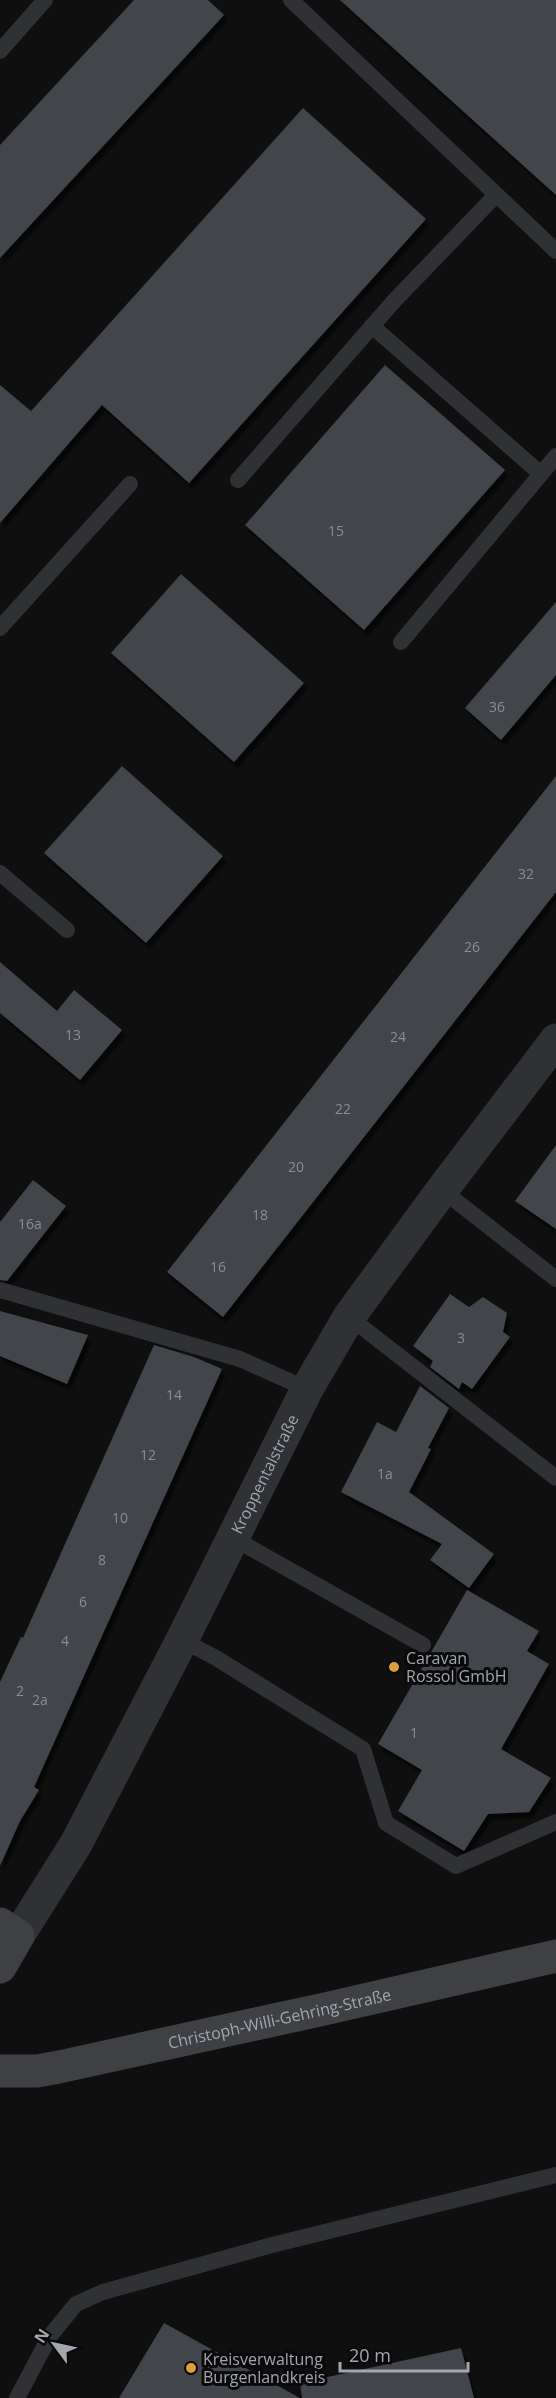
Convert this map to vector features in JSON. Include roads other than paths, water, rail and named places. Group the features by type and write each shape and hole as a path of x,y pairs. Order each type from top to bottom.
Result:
{"street":[{"name":"Kroppentalstraße","path":"9,1930 76,1844 182,1640 307,1389 349,1317 556,1040"},
{"path":"0,1967 9,1930"},
{"name":"Christoph-Willi-Gehring-Straße","path":"0,2071 48,2069 556,1956"}],"lane":[{"path":"0,51 45,0"},
{"path":"291,0 556,251"},
{"path":"238,480 372,326 496,195"},
{"path":"372,326 541,474"},
{"path":"401,642 556,456"},
{"path":"0,628 130,484"},
{"path":"0,873 67,930"},
{"path":"442,1190 556,1279"},
{"path":"0,1290 240,1359 307,1389"},
{"path":"349,1317 556,1478"},
{"path":"233,1538 423,1645"},
{"path":"182,1640 216,1658 363,1749 386,1823 456,1866 556,1822"},
{"path":"17,2398 50,2336 76,2304 103,2292 272,2245 556,2175"}],"place":[{"name":"Caravan Rossol GmbH","path":"394,1667"},
{"name":"Kreisverwaltung Burgenlandkreis","path":"191,2368"}]}
